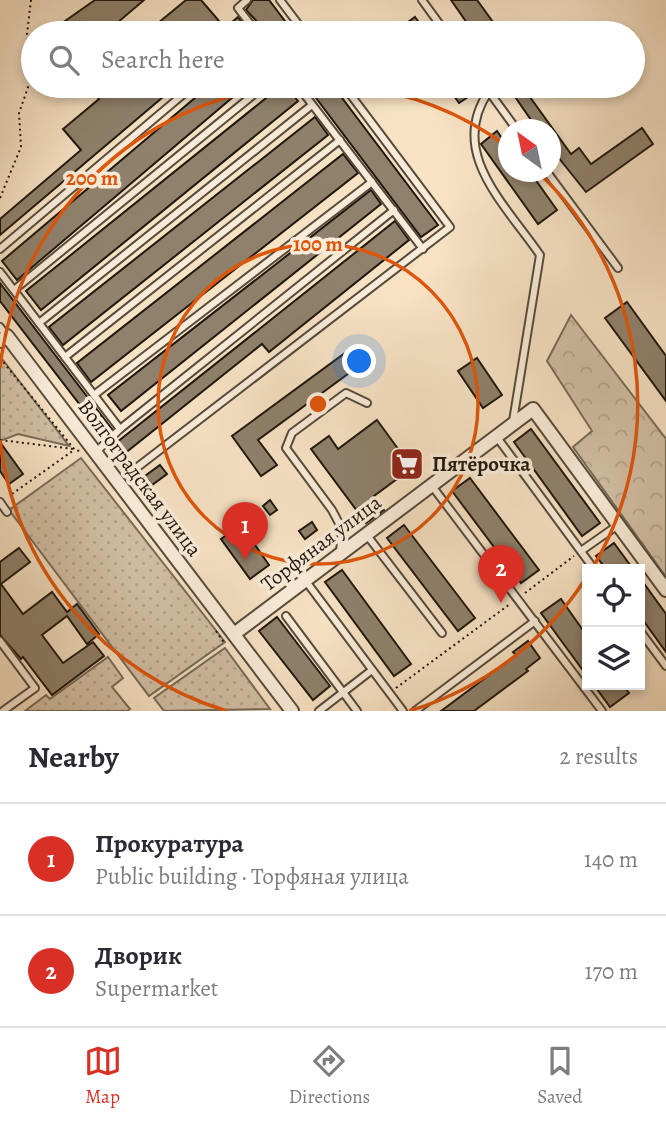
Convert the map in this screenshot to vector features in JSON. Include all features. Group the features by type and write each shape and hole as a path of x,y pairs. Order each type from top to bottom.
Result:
{"street":[{"name":"Волгоградская улица","path":"2,334 89,452 292,711"},
{"name":"Торфяная улица","path":"234,634 533,409 618,525"},
{"path":"618,525 666,590"}],"lane":[{"path":"247,0 238,8 248,21"},
{"path":"280,0 296,21"},
{"path":"422,0 437,21"},
{"path":"0,249 179,98"},
{"path":"14,290 249,98"},
{"path":"307,98 423,249"},
{"path":"135,469 450,227 353,98"},
{"path":"482,98 472,129 477,162 540,255 513,423"},
{"path":"494,98 509,119"},
{"path":"39,323 312,105"},
{"path":"65,357 340,140"},
{"path":"94,395 372,182"},
{"path":"554,182 618,268"},
{"path":"89,452 394,210"},
{"path":"0,272 120,429"},
{"path":"339,554 342,529 332,510 286,448 292,433 346,393 367,403"},
{"path":"496,436 590,564"},
{"path":"431,484 602,711"},
{"path":"0,502 7,512"},
{"path":"581,551 618,525"},
{"path":"366,534 442,633"},
{"path":"304,580 403,711"},
{"path":"286,616 357,711"},
{"path":"415,711 535,621"},
{"path":"645,638 666,666"},
{"path":"0,641 35,688 4,711"},
{"path":"319,711 372,670"}],"path":[{"path":"29,21 31,0"},
{"path":"0,198 21,147 19,113 24,98"},
{"path":"0,358 75,450"},
{"path":"0,440 89,452"},
{"path":"12,494 75,450"},
{"path":"389,693 581,551"},
{"path":"209,623 225,644"}],"green space":[{"path":"571,315 666,439 666,577 573,447 592,431 547,361"},
{"path":"3,360 69,446 18,434 0,441 0,362"},
{"path":"81,458 225,642 149,696 9,510"},
{"path":"225,648 270,709 164,711 154,698"},
{"path":"108,657 123,678 112,687 130,709 127,711 25,711 46,695 50,699"}],"building":[{"path":"95,0 144,0 119,21 65,21"},
{"path":"186,0 201,0 219,21 161,21"},
{"path":"253,0 269,0 285,21 257,21 246,10"},
{"path":"451,0 477,0 492,21 466,21"},
{"path":"162,98 0,235 0,219 81,150 63,129 99,99"},
{"path":"195,98 232,98 17,280 2,261"},
{"path":"266,98 296,98 298,101 41,310 26,291"},
{"path":"316,98 342,98 438,225 421,237"},
{"path":"516,98 531,98 546,119 530,119"},
{"path":"315,117 328,135 63,345 49,327"},
{"path":"642,128 653,144 586,192 561,161 561,140 571,154 579,148 591,164"},
{"path":"497,131 498,168 481,144"},
{"path":"343,154 358,173 91,382 77,363"},
{"path":"508,182 537,182 557,210 538,224"},
{"path":"371,190 381,204 121,411 108,395"},
{"path":"395,221 409,240 269,352 262,344 124,454 116,443"},
{"path":"0,283 112,429 104,436 0,301"},
{"path":"627,302 666,356 666,401 605,318"},
{"path":"345,353 356,368 258,440 277,465 261,476 232,436"},
{"path":"477,358 502,395 483,408 458,371"},
{"path":"377,420 412,468 374,496 384,510 366,523 311,449 329,436 338,449"},
{"path":"531,429 600,523 582,536 514,442"},
{"path":"0,442 23,474 9,484 0,471"},
{"path":"160,465 167,474 152,485 145,476"},
{"path":"470,478 539,570 521,583 452,491"},
{"path":"270,500 277,510 270,515 263,506"},
{"path":"312,522 317,530 305,539 299,531"},
{"path":"241,525 269,565 250,579 221,539"},
{"path":"404,525 475,618 458,631 387,538"},
{"path":"614,543 629,564 602,564 596,556"},
{"path":"19,548 30,562 1,584 23,614 52,592 67,612 77,604 99,634 87,644 67,616 42,635 63,663 93,642 104,656 52,695 23,657 21,659 0,635 0,562"},
{"path":"342,570 411,664 394,676 325,582"},
{"path":"645,585 666,614 666,652 645,623"},
{"path":"561,599 582,629 582,669 541,613"},
{"path":"277,617 330,686 313,700 259,631"},
{"path":"528,641 540,658 526,669 528,671 474,711 441,711 516,655 513,652"},
{"path":"598,690 627,690 629,693 610,707"}],"place":[{"name":"Пятёрочка","path":"407,464"},
{"name":"Прокуратура","path":"245,560"},
{"name":"Дворик","path":"501,603"}]}
